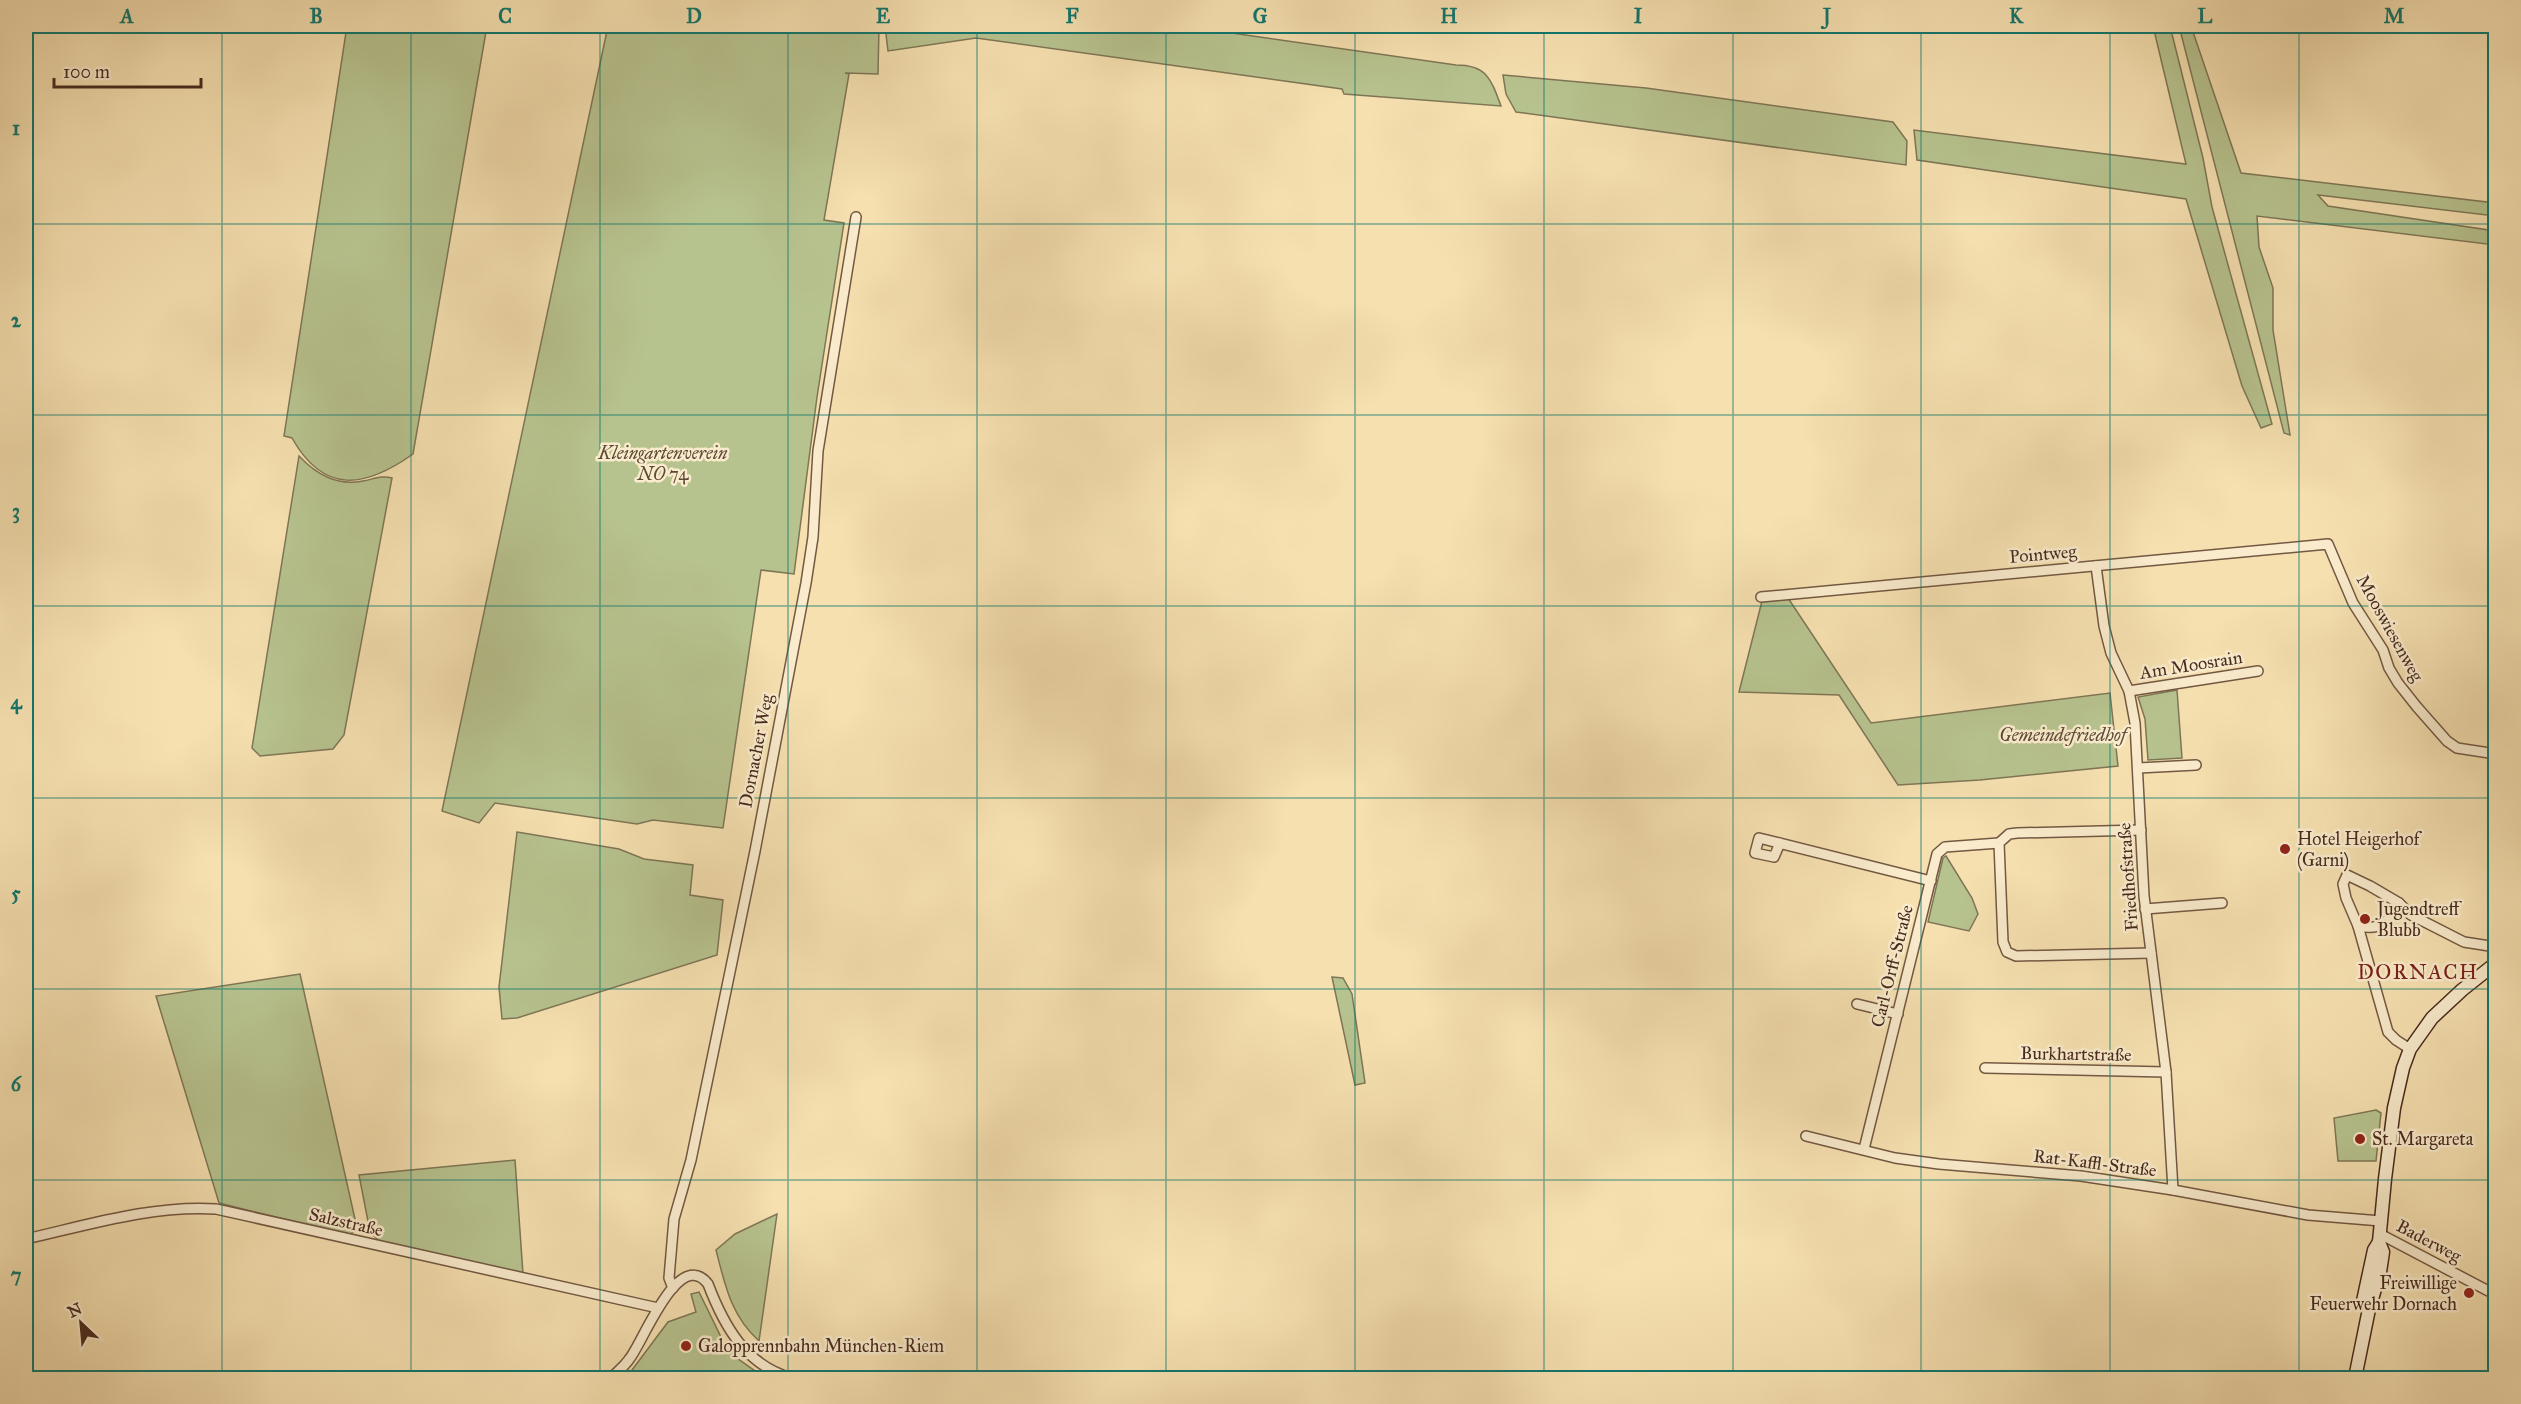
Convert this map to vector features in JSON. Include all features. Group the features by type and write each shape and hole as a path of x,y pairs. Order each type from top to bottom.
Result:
{"street":[{"name":"Dornacher Weg","path":"673,1288 669,1278 674,1218 693,1149 808,572 813,537 818,451 856,217"},
{"name":"Pointweg","path":"1761,597 2328,544"},
{"name":"Mooswiesenweg","path":"2328,544 2353,603 2383,650 2389,668 2398,683 2447,741 2496,754"},
{"name":"Friedhofstraße","path":"2096,566 2104,626 2111,653 2128,691 2135,723 2145,909 2166,1072 2173,1190"},
{"name":"Am Moosrain","path":"2128,691 2258,671"},
{"path":"2138,768 2196,765"},
{"path":"2141,830 2009,834 1999,843 2003,942 2011,955 2151,953"},
{"path":"1780,843 1930,881"},
{"name":"Carl-Orff-Straße","path":"1864,1149 1930,881 1940,850 1952,846 1999,843"},
{"path":"2410,1048 2388,1032 2358,926 2343,884 2347,875 2399,903 2411,915 2464,942 2496,947"},
{"path":"2145,909 2222,903"},
{"path":"2358,926 2372,929 2388,921 2399,903"},
{"path":"2347,1378 2374,1250 2379,1238 2397,1089 2410,1048 2432,1018 2445,1005 2496,963"},
{"path":"1857,1004 1898,1014"},
{"name":"Burkhartstraße","path":"1985,1068 2166,1072"},
{"name":"Rat-Kaffl-Straße","path":"1806,1136 1894,1158 2081,1176 2308,1215 2381,1221"},
{"name":"Salzstraße","path":"26,1239 138,1214 193,1208 216,1209 658,1308"},
{"path":"2355,1378 2369,1309 2380,1272 2383,1252 2379,1238"},
{"name":"Baderweg","path":"2379,1238 2496,1294"},
{"path":"611,1378 631,1358 658,1308 673,1288 687,1276 696,1274 708,1284 734,1338 747,1354 766,1368 792,1378"}],"green space":[{"path":"347,26 487,26 413,454 378,474 362,479 346,480 332,477 318,469 304,456 292,438 284,436"},
{"name":"Kleingartenverein NO 74","path":"608,26 879,26 878,74 845,73 849,74 824,220 844,223 817,397 794,574 761,570 723,828 653,820 637,824 495,803 479,823 442,811"},
{"path":"885,26 1183,26 1475,68 1491,81 1501,106 1344,94 1342,89 976,38 888,51"},
{"path":"2153,26 2170,26 2203,158 2212,207 2272,424 2261,428 2242,386 2186,199 1917,160 1914,130 2186,164"},
{"path":"2179,26 2191,26 2241,173 2495,203 2495,216 2318,195 2328,206 2495,231 2495,245 2257,216 2259,247 2273,288 2273,330 2290,435 2284,433"},
{"path":"1503,75 1646,88 1893,122 1907,141 1906,165 1516,112 1506,94"},
{"path":"299,456 320,474 336,480 354,482 381,477 392,478 344,735 333,749 260,756 252,748"},
{"name":"Gemeindefriedhof","path":"1788,598 1871,723 2110,693 2118,766 1980,780 1898,785 1839,695 1739,692 1762,601"},
{"path":"2177,690 2182,758 2148,760 2145,719 2138,697"},
{"path":"517,832 619,849 644,859 693,865 690,895 723,900 717,955 517,1018 502,1019 499,987"},
{"path":"1946,856 1972,898 1978,914 1969,931 1928,922 1943,858"},
{"path":"300,974 357,1228 349,1236 219,1203 156,996"},
{"path":"1332,977 1343,978 1352,994 1365,1083 1355,1085"},
{"path":"2376,1110 2381,1113 2376,1161 2338,1161 2334,1118"},
{"path":"515,1160 523,1274 379,1241 370,1232 359,1175"},
{"path":"777,1214 759,1341 735,1310 726,1288 716,1250 735,1234"},
{"name":"Galopprennbahn München-Riem","path":"699,1292 725,1345 734,1356 765,1378 626,1378 668,1322 696,1312 691,1294"}],"place":[{"name":"Hotel Heigerhof (Garni)","path":"2285,849"},
{"name":"Jugendtreff Blubb","path":"2365,919"},
{"name":"St. Margareta","path":"2360,1139"},
{"name":"Freiwillige Feuerwehr Dornach","path":"2469,1293"},
{"name":"Galopprennbahn München-Riem","path":"686,1346"}],"district":[{"name":"DORNACH","path":"2418,972"}]}
